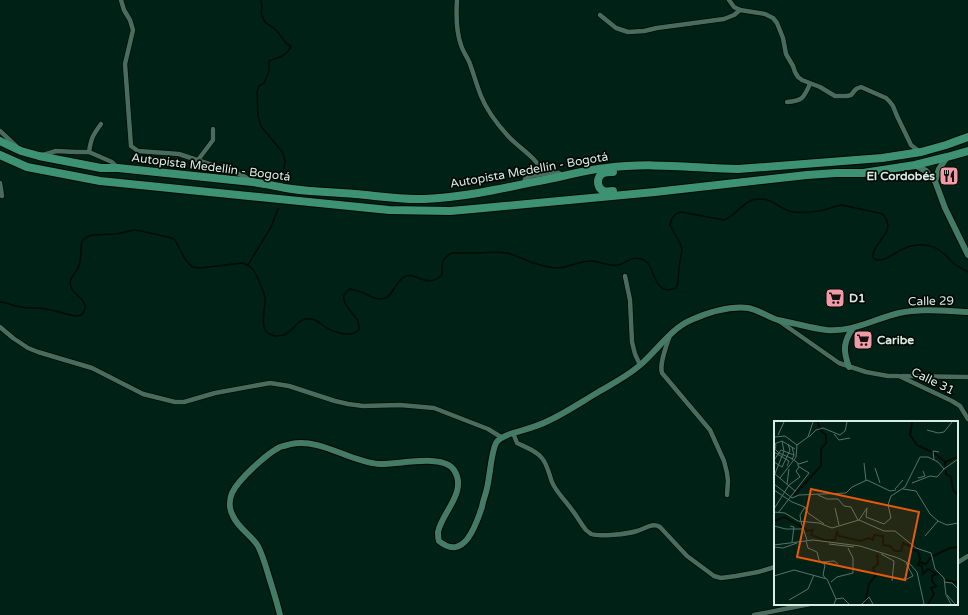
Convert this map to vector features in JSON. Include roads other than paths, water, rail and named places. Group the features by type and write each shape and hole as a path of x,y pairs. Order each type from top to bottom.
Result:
{"highway":[{"name":"Autopista Medellín - Bogotá","path":"0,141 21,151 39,156 100,168 118,168 253,182 293,189 390,198 421,199 448,198 470,195 563,176 631,165 714,169 761,168 819,162 882,158 921,152 968,137"},
{"name":"Autopista Medellín - Bogotá","path":"0,157 27,167 100,181 389,210 442,211 473,210 807,175 863,173 915,165 968,151"},
{"path":"655,192 645,188 607,192 598,186 598,178 600,175 607,172 631,170 661,171 671,166"}],"main road":[{"path":"935,181 939,169 947,157"},
{"path":"915,165 926,171 935,181 945,208 968,255"},
{"name":"Calle 29","path":"501,437 533,428 555,418 627,375 640,365 670,335 684,324 691,320 732,308 757,310 777,320 826,330 853,328 892,315 914,310 968,312"},
{"path":"849,367 844,350 845,342 853,328"},
{"path":"280,615 262,554 254,542 237,525 232,515 230,505 231,493 252,469 267,456 280,447 302,443 316,445 371,464 424,461 443,463 455,471 458,478 458,488 456,496 444,517 438,532 439,541 448,547 455,547 465,543 477,522 487,489 493,452 501,437"}],"street":[{"path":"121,0 133,30 125,64 131,146 138,151 179,154 242,175 253,182"},
{"path":"456,0 457,22 461,46 470,65 481,96 492,116 508,136 537,162 542,169 543,174"},
{"path":"729,0 734,7 740,10 765,14 773,18 777,23 783,38 786,54 798,77 836,96 851,95 856,89 861,87 886,98 893,106 911,145 921,152"},
{"path":"600,15 616,28 628,32 644,32 657,28 724,19 734,15 740,10"},
{"path":"787,102 798,101 801,99 806,93 810,84"},
{"path":"89,152 92,136 101,124"},
{"path":"198,160 212,140 213,129"},
{"path":"0,131 21,151"},
{"path":"39,156 56,151 89,152 112,162 118,168"},
{"path":"524,184 525,179 528,177 556,172 563,176"},
{"path":"0,183 2,196"},
{"path":"625,276 630,300 634,354 640,365"},
{"name":"Calle 31","path":"777,320 839,363 878,375 899,376 952,401 960,406 968,419"},
{"path":"0,327 13,338 33,350 92,368 143,394 175,402 184,402 215,393 270,383 289,386 348,404 363,406 400,405 434,408 488,429 501,437"},
{"path":"670,335 662,364 662,373 710,430 724,461 728,481 727,495"},
{"path":"899,376 968,376"},
{"path":"513,433 517,443 532,450 544,460 555,488 587,531 592,534 597,536 631,532 638,531 652,525 657,525 687,556 714,576 721,578 736,576 774,567"},
{"path":"958,561 968,556"},
{"path":"754,615 805,605"}],"waterway":[{"path":"261,0 261,14 265,22 276,30 287,44 291,46 288,52 269,61 269,71 264,83 259,86 257,91 258,116 261,126 283,153 285,162 283,172"},
{"path":"0,302 24,308 39,308 76,316 80,315 83,313 85,306 71,287 70,282 79,265 82,241 92,235 116,234 134,230 172,238 175,240 185,259 192,267 200,268 242,263 249,266 256,275 264,293 265,300 263,324 265,330 270,334 275,336 286,334 290,332 298,323 306,319 317,321 335,332 352,334 359,330 359,323 344,301 344,297 350,289 375,298 384,298 391,294 404,277 412,276 431,281 437,279 442,275 442,265 444,259 452,253 503,252 547,267 556,268 591,261 618,265 637,258 646,262 650,266 658,284 662,288 668,290 676,288 682,250 680,243 670,225 672,218 681,212 724,220 733,215 747,203 752,200 759,199 765,199 793,212 817,211 842,205 883,214 887,221 888,227 884,237 874,251 873,257 876,260 886,259 910,246 927,245 938,249 954,263 968,272"},
{"path":"248,265 271,227 278,209"}],"place":[{"name":"El Cordobés","path":"949,176"},
{"name":"D1","path":"835,298"},
{"name":"Caribe","path":"863,340"}]}
